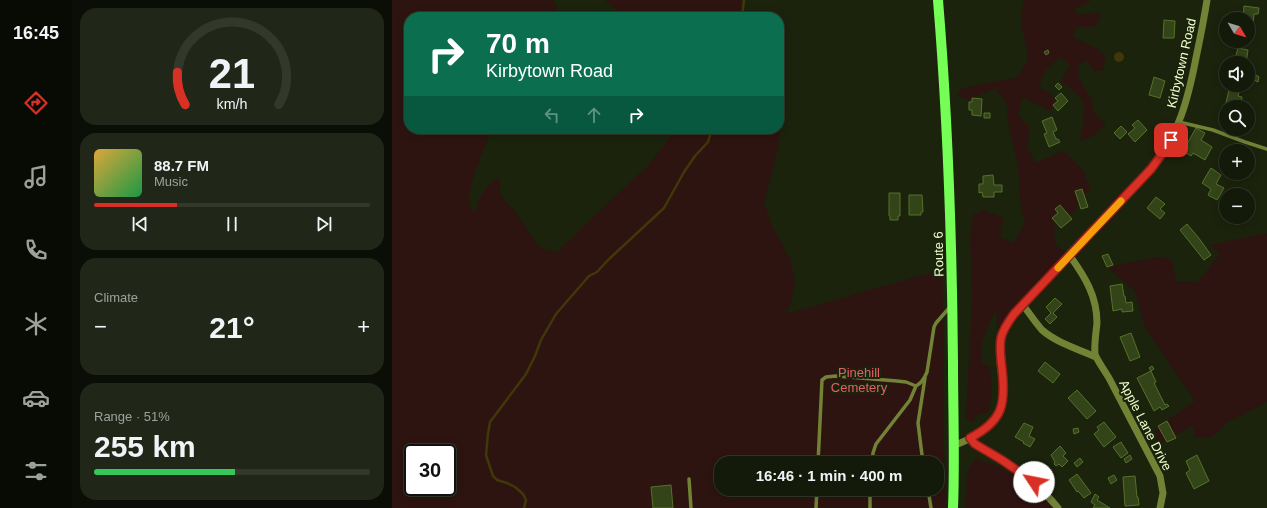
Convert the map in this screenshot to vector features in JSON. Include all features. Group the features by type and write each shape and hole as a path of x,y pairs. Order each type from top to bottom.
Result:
{"main road":[{"name":"Route 6","path":"938,0 944,69 950,186 953,508"}],"street":[{"name":"Kirbytown Road","path":"953,446 982,432 992,424 1001,408 1004,391 1000,355 1001,337 1011,319 1023,304 1070,256 1159,160 1171,140 1185,106 1192,81 1207,0"},
{"path":"1070,256 1082,273 1094,297 1097,320 1096,357"},
{"path":"1023,304 1037,324 1046,333 1096,357"},
{"name":"Apple Lane Drive","path":"1096,357 1110,380 1160,476 1163,493 1160,508"},
{"path":"970,438 975,444 1034,482 1058,508"}],"lane":[{"path":"1179,122 1213,130 1267,149"},
{"path":"922,456 918,423 925,377 936,323 952,304"},
{"path":"818,456 821,382 824,378 836,376 898,380 916,386"},
{"path":"873,456 876,444 910,400 916,386 925,377"},
{"path":"689,480 691,508"},
{"path":"816,508 817,496"},
{"path":"870,496 870,508"},
{"path":"929,496 931,508"}],"green space":[{"name":"Pinehill Cemetery","path":"392,0 553,0 559,12 404,12 404,134 490,134 473,179 469,199 470,207 476,214 480,197 499,177 500,191 503,199 515,211 537,245 550,251 558,251 646,168 673,134 779,134 778,148 764,203 773,228 790,259 794,276 795,284 791,302 786,314 943,269 944,445 946,508 392,508"},
{"path":"605,0 742,0 741,12 618,12"},
{"path":"1023,0 1090,0 1090,2 1074,9 1079,15 1098,12 1101,18 1093,27 1076,27 1073,37 1105,54 1104,70 1094,71 1087,61 1078,65 1079,78 1091,98 1094,112 1106,125 1093,136 1080,141 1084,106 1082,100 1077,94 1061,82 1070,65 1060,57 1045,71 1039,87 1051,94 1056,103 1050,111 1022,97 1018,114 1030,128 1027,148 1036,163 1063,151 1082,169 1091,188 1079,200 1076,211 1054,227 1056,245 1069,254 1034,293 1026,296 1022,309 1016,318 1009,324 997,330 996,308 982,342 982,364 990,366 992,391 989,412 977,415 974,422 966,419 972,295 970,239 973,215 984,210 1003,218 1000,238 1014,243 1025,222 1021,208 1018,165 1009,127 1006,102 995,88 969,100 957,95 963,88 1018,77 1028,60 1021,24"},
{"path":"1267,233 1267,402 1227,423 1211,438 1194,438 1194,425 1158,445 1155,429 1195,401 1145,327 1135,291 1107,267 1156,257 1172,259 1176,281 1198,282 1220,254 1209,245"},
{"path":"976,458 997,466 1022,480 1054,508 966,508 967,471"}],"shaded area":[{"path":"1117,52 1121,52 1123,53 1123,61 1117,62 1114,59 1114,55"}],"building":[{"path":"1244,6 1259,8 1258,14 1255,14 1255,12 1244,12"},
{"path":"1164,20 1175,21 1174,38 1163,38"},
{"path":"1238,48 1248,50 1247,56 1236,56"},
{"path":"1048,50 1049,53 1046,55 1044,52"},
{"path":"1255,75 1259,77 1258,82 1255,80"},
{"path":"1154,77 1165,81 1160,98 1149,95"},
{"path":"1058,83 1062,87 1059,90 1055,86"},
{"path":"1229,92 1239,92 1238,96 1242,97 1242,100 1227,100"},
{"path":"1061,93 1068,101 1058,111 1053,105 1058,101 1055,98"},
{"path":"972,98 982,99 981,116 972,115 972,110 969,110 969,102 972,102"},
{"path":"984,113 990,113 990,118 984,118"},
{"path":"1052,117 1057,130 1053,132 1056,139 1060,142 1049,147 1044,134 1047,133 1042,121"},
{"path":"1138,120 1147,130 1135,142 1128,134 1135,128 1132,125"},
{"path":"1121,126 1127,132 1120,139 1114,133"},
{"path":"1196,128 1205,133 1201,140 1212,147 1205,160 1193,153 1191,156 1183,151"},
{"path":"1211,168 1219,174 1219,179 1216,184 1224,188 1219,188 1219,197 1217,200 1208,195 1211,189 1202,183"},
{"path":"993,175 994,185 1002,185 1002,192 994,192 994,197 983,197 982,192 979,193 979,184 983,184 983,176"},
{"path":"1082,189 1088,207 1081,209 1075,191"},
{"path":"889,193 900,193 900,216 898,216 898,220 890,220"},
{"path":"909,195 922,195 923,212 921,212 921,215 909,215"},
{"path":"1156,197 1165,204 1160,209 1165,213 1160,219 1147,208"},
{"path":"1060,205 1072,219 1061,228 1052,218 1058,213 1055,209"},
{"path":"1187,224 1211,255 1204,260 1180,230"},
{"path":"1108,254 1113,265 1107,267 1102,256"},
{"path":"1122,284 1126,303 1132,302 1133,311 1122,312 1122,309 1113,311 1110,286"},
{"path":"1055,298 1062,304 1053,313 1057,317 1050,324 1045,319 1051,313 1046,307"},
{"path":"1131,333 1140,357 1130,361 1120,337"},
{"path":"1045,362 1060,374 1053,383 1038,371"},
{"path":"1152,366 1154,369 1151,371 1149,368"},
{"path":"1151,371 1156,382 1154,383 1165,405 1167,404 1169,406 1162,410 1160,407 1154,411 1137,378"},
{"path":"1077,390 1096,411 1087,419 1068,398"},
{"path":"1167,421 1176,438 1167,442 1158,426"},
{"path":"1104,422 1116,437 1104,447 1094,434 1099,430 1097,427"},
{"path":"1024,423 1033,427 1029,436 1035,439 1030,447 1015,437"},
{"path":"1078,428 1079,432 1074,434 1073,429"},
{"path":"1121,442 1128,453 1121,458 1113,447"},
{"path":"1060,446 1066,453 1063,456 1068,461 1062,467 1059,464 1056,466 1054,464 1055,462 1051,455"},
{"path":"1130,455 1132,459 1126,463 1124,459"},
{"path":"1197,455 1209,481 1194,489 1186,473 1190,470 1186,461"},
{"path":"1080,458 1083,462 1077,467 1074,463"},
{"path":"1077,474 1091,493 1084,498 1078,491 1077,492 1069,480"},
{"path":"1114,475 1117,480 1111,484 1108,478"},
{"path":"1135,476 1139,505 1125,506 1123,477"},
{"path":"671,485 673,508 653,508 651,487"},
{"path":"1095,494 1099,497 1097,500 1110,508 1093,508 1095,505 1091,502"}],"waterway":[{"path":"743,12 744,0"},
{"path":"524,508 526,500 523,494 515,487 497,480 493,476 486,455 490,422 526,374 541,340 556,314 589,276 597,272 664,208 684,172 695,156 708,142 710,134"}],"slow traffic":[{"path":"1058,268 1121,201"}],"route":[{"path":"1034,482 975,444 970,438 986,430 992,424 998,416 1003,404 1004,391 1000,355 1001,337 1014,314 1151,169 1159,160 1171,140"}]}
